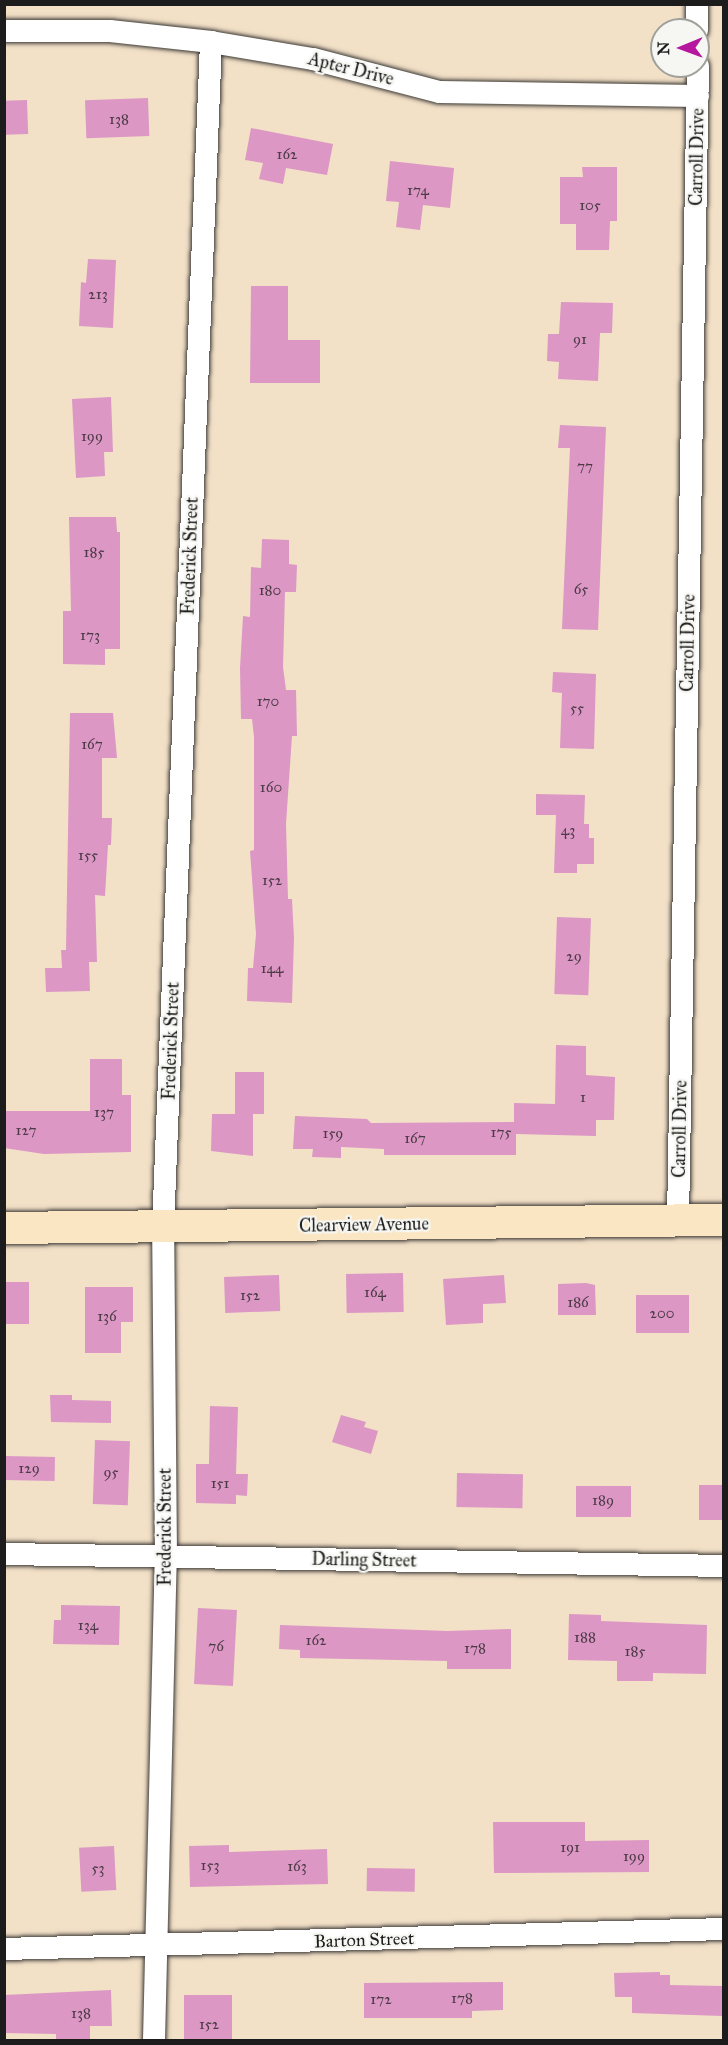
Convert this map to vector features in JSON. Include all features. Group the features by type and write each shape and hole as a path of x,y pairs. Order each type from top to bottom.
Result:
{"street":[{"name":"Apter Drive","path":"4,31 110,31 211,42 313,59 440,92 698,96"},
{"name":"Frederick Street","path":"154,2040 166,1557 163,1227 211,42"},
{"name":"Carroll Drive","path":"678,1221 698,78"},
{"name":"Clearview Avenue","path":"4,1228 723,1220"},
{"name":"Darling Street","path":"4,1554 723,1566"},
{"name":"Barton Street","path":"4,1949 723,1929"}],"building":[{"path":"148,98 149,136 86,138 85,100"},
{"path":"27,100 28,134 5,135 4,101"},
{"path":"251,128 333,144 327,175 286,168 283,184 259,179 263,163 245,160"},
{"path":"390,161 454,168 450,208 423,205 420,230 396,227 399,202 386,201"},
{"path":"582,167 617,167 617,221 610,221 609,250 576,250 576,224 560,224 560,177 583,177"},
{"path":"88,259 116,260 113,328 79,326 81,282 86,283"},
{"path":"251,286 288,286 288,340 320,340 320,383 250,383"},
{"path":"561,302 613,303 612,333 600,333 598,381 558,379 559,362 547,361 548,334 559,334"},
{"path":"111,397 113,452 104,452 105,476 76,478 72,399"},
{"path":"560,425 606,427 598,630 562,629 570,448 558,448"},
{"path":"69,517 116,517 117,532 120,532 120,649 105,649 105,665 63,664 63,611 71,611"},
{"path":"262,539 289,540 289,564 297,565 296,592 285,592 283,667 286,690 296,690 297,736 292,736 286,824 288,899 292,899 294,938 292,1003 247,1001 248,968 253,968 256,934 250,851 254,850 254,737 252,719 241,719 240,668 243,616 250,617 251,567 261,568"},
{"path":"553,672 596,674 594,749 560,748 562,693 552,692"},
{"path":"70,713 113,713 117,758 102,758 102,818 112,818 111,845 108,845 105,896 95,895 97,962 89,962 90,991 46,992 45,968 62,968 61,950 66,950"},
{"path":"536,794 585,795 584,824 589,824 589,838 594,838 594,864 577,864 577,873 554,873 556,815 536,815"},
{"path":"557,917 591,918 588,995 554,994"},
{"path":"556,1045 586,1046 586,1075 615,1077 614,1120 596,1120 596,1136 516,1134 516,1155 384,1155 384,1149 341,1147 341,1158 312,1157 313,1149 293,1149 295,1116 367,1119 371,1123 514,1122 514,1103 555,1104"},
{"path":"90,1059 122,1059 122,1095 131,1095 131,1152 44,1154 4,1148 4,1111 90,1111"},
{"path":"235,1072 264,1072 264,1114 235,1114"},
{"path":"212,1114 253,1114 253,1156 211,1151"},
{"path":"403,1273 404,1312 347,1313 346,1274"},
{"path":"279,1275 280,1311 225,1313 224,1277"},
{"path":"504,1275 506,1303 483,1304 483,1323 446,1325 443,1279"},
{"path":"4,1282 29,1282 29,1324 4,1324"},
{"path":"558,1284 595,1285 596,1315 558,1315"},
{"path":"85,1287 133,1287 133,1322 121,1322 121,1353 85,1353"},
{"path":"636,1295 689,1295 689,1333 636,1333"},
{"path":"50,1395 72,1395 72,1400 111,1401 111,1423 51,1422"},
{"path":"210,1406 238,1407 236,1474 248,1474 247,1496 236,1495 236,1504 196,1503 196,1464 209,1464"},
{"path":"341,1415 366,1422 364,1427 378,1431 371,1454 332,1442"},
{"path":"95,1440 130,1441 128,1505 93,1504"},
{"path":"4,1456 55,1457 55,1481 4,1480"},
{"path":"457,1473 523,1474 522,1508 456,1507"},
{"path":"699,1485 723,1485 723,1520 699,1520"},
{"path":"576,1486 631,1486 631,1517 576,1517"},
{"path":"61,1605 120,1606 119,1645 53,1644 54,1620 61,1620"},
{"path":"198,1608 237,1610 233,1686 194,1684"},
{"path":"569,1614 601,1615 601,1621 707,1625 706,1674 653,1673 653,1681 617,1681 617,1661 568,1660"},
{"path":"280,1625 447,1631 511,1629 511,1669 447,1669 447,1661 300,1658 300,1650 279,1649"},
{"path":"493,1822 585,1822 585,1841 649,1840 649,1872 494,1873"},
{"path":"229,1845 229,1852 327,1849 328,1884 190,1887 189,1846"},
{"path":"114,1846 116,1890 81,1892 79,1848"},
{"path":"367,1868 415,1869 415,1892 367,1891"},
{"path":"660,1972 660,1975 670,1975 670,1985 723,1986 723,2016 632,2013 632,1997 615,1997 614,1973"},
{"path":"503,1982 503,2010 472,2011 472,2018 364,2018 364,1983"},
{"path":"111,1990 112,2026 90,2026 90,2040 56,2040 56,2034 4,2033 4,1995"},
{"path":"184,1995 232,1995 232,2040 184,2040"}]}
